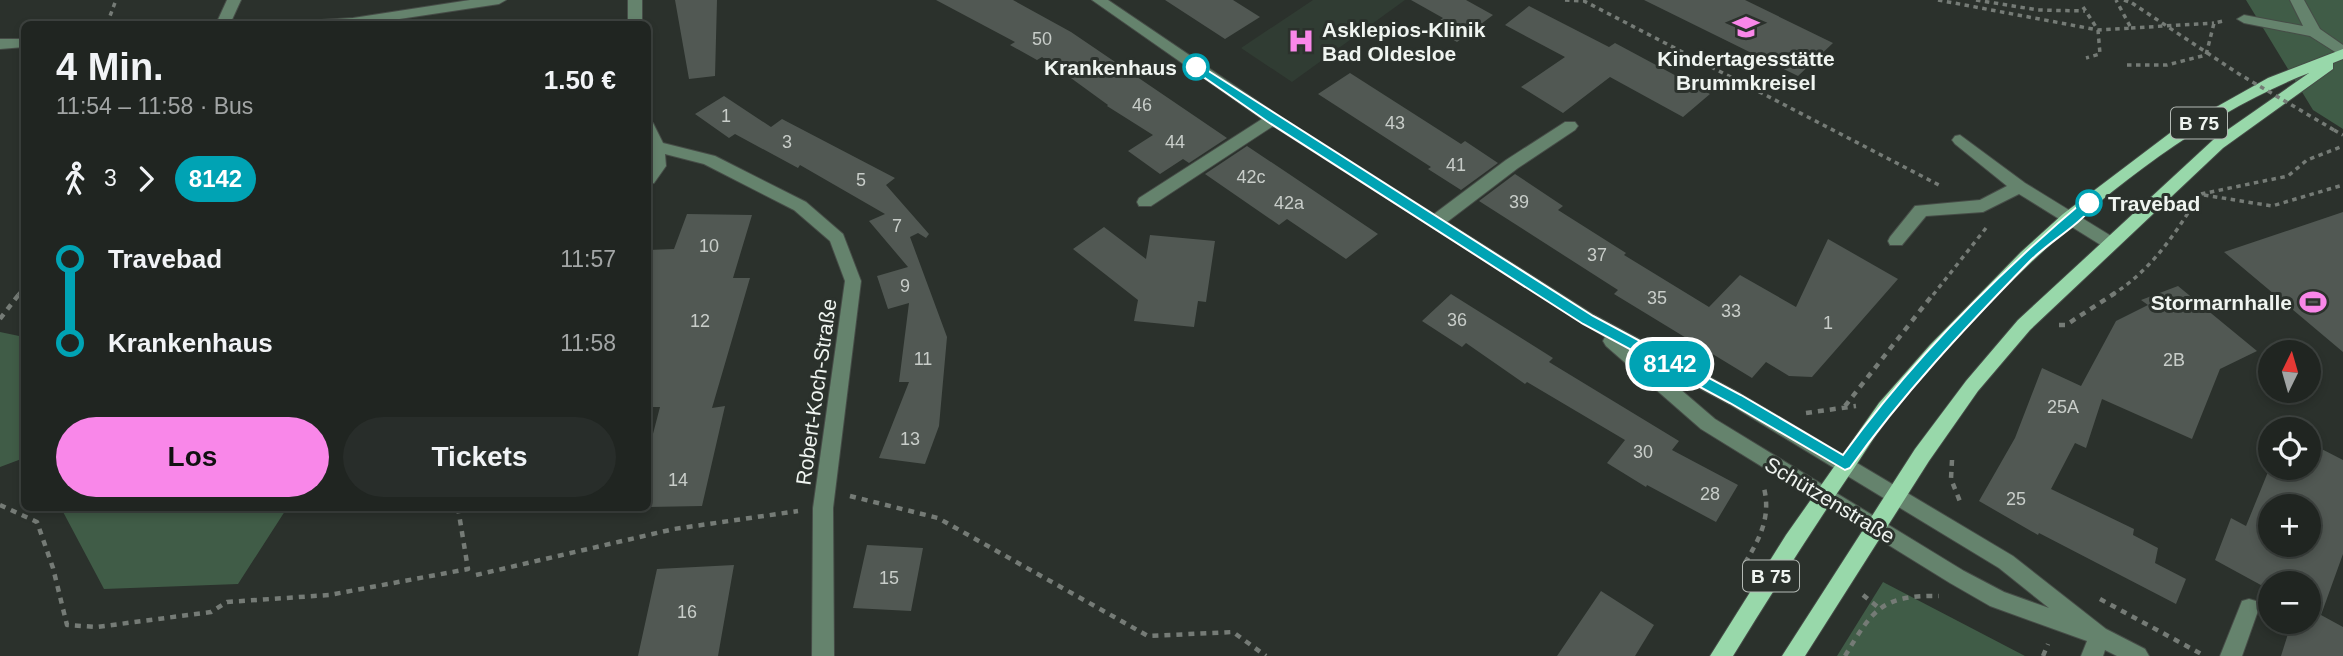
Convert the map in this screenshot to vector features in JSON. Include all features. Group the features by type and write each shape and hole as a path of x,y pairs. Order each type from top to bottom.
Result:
{"main road":[{"name":"B 75","path":"1721,656 1823,496 1885,408 1936,350 2027,256 2069,218 2175,137 2273,81 2343,53"},
{"name":"B 75","path":"1793,656 1896,495 1972,386 2024,325 2218,144 2297,90 2343,53"}],"street":[{"path":"224,21 234,0"},
{"path":"360,21 499,0"},
{"path":"635,0 635,21"},
{"name":"Schützenstraße","path":"1099,0 1273,119 1588,320 1735,399 2006,562 2096,646"},
{"path":"2297,0 2314,32"},
{"path":"2244,19 2314,32 2343,53"},
{"path":"0,44 21,43"},
{"path":"1145,202 1273,119"},
{"path":"1435,222 1512,164 1570,126"},
{"path":"651,134 657,147 658,166 651,175"},
{"path":"1960,140 2019,187 2110,243"},
{"name":"Robert-Koch-Straße","path":"657,147 709,160 800,206 837,238 853,281 825,499 823,656"},
{"path":"1896,241 1921,210 1983,206 2019,187"},
{"name":"Schützenstraße","path":"1588,320 1707,424 1823,496 1997,599 2096,646 2138,656"},
{"path":"2231,656 2249,608"}],"path":[{"path":"108,21 116,0"},
{"path":"1565,0 1584,1 1815,121"},
{"path":"1938,0 2098,30 2163,28 2244,19"},
{"path":"1976,0 2038,10 2084,9 2098,30 2100,54 2086,58"},
{"path":"2116,0 2131,27"},
{"path":"2124,0 2239,74 2343,135"},
{"path":"2127,65 2157,67 2184,64 2206,55 2214,23"},
{"path":"2058,330 2137,279 2173,238 2200,194 2288,176 2307,160 2343,146"},
{"path":"2200,194 2272,206 2343,185"},
{"path":"0,319 21,292"},
{"path":"2024,325 2067,324"},
{"path":"1955,453 1951,463 1951,479 1958,501 1977,524 1969,539"},
{"path":"1743,566 1766,524 1770,507 1755,474 1763,459"},
{"path":"476,575 674,529 825,499 937,518 1148,636 1233,632 1266,656"},
{"path":"0,505 37,522 53,568 67,625 97,627 211,612 228,602 329,595 468,569 458,511"},
{"path":"1845,656 1858,633 1879,608 1902,597 1943,596 1952,574"},
{"path":"2039,636 2050,641 2043,656"}],"shaded area":[{"name":"Asklepios-Klinik Bad Oldesloe","path":"1313,0 1405,0 1292,82 1241,48"}],"green space":[{"path":"2246,0 2343,0 2343,129 2313,110"},
{"path":"0,332 21,336 21,459 0,467"},
{"path":"63,511 285,511 238,584 104,589"},
{"path":"1883,582 2025,656 1837,656"}],"building":[{"path":"675,0 717,0 715,76 689,79"},
{"path":"936,0 1013,0 1071,32 1227,138 1189,163 1183,159 1160,174 1128,151 1153,135 1107,106 1042,57 1037,60 1010,45 1015,42"},
{"path":"1165,0 1233,0 1260,17 1225,39"},
{"path":"1411,0 1466,0 1493,15 1457,42 1431,27 1443,18"},
{"path":"1644,0 1745,0 1833,43 1798,76"},
{"path":"1529,6 1609,47 1615,43 1710,94 1683,117 1610,77 1563,113 1521,87 1565,57 1505,25"},
{"path":"1350,73 1461,144 1465,141 1498,163 1461,190 1428,169 1431,167 1318,94"},
{"path":"724,96 771,127 782,119 895,178 886,185 929,234 926,238 918,233 910,237 947,337 939,426 925,464 879,458 909,382 899,382 909,303 888,309 877,276 908,267 869,221 885,214 800,165 798,168 735,134 729,138 695,114"},
{"path":"1247,146 1378,234 1346,259 1287,219 1279,225 1205,174"},
{"path":"1515,174 1563,206 1558,210 1626,253 1624,255 1709,307 1740,275 1796,307 1828,239 1898,279 1812,377 1789,376 1766,362 1752,378 1614,294 1618,290 1479,201"},
{"name":"Stormarnhalle","path":"2343,212 2343,352 2224,252"},
{"path":"687,214 752,215 733,278 750,278 712,408 725,406 702,506 651,507 651,442 660,407 651,407 651,250 674,249"},
{"path":"1104,227 1146,259 1150,235 1215,241 1206,302 1198,301 1194,327 1134,321 1138,300 1073,249"},
{"path":"2178,286 2257,351 2220,369 2192,439 2102,399 2086,448 2075,443 2051,489 2134,529 2133,535 2158,548 2155,563 2186,579 2176,604 2039,533 2038,535 1979,501 2015,438 2042,368 2081,386 2116,321 2148,305 2141,300"},
{"path":"1451,294 1553,358 1549,362 1679,441 1672,450 1738,485 1716,522 1647,485 1646,487 1607,463 1625,440 1527,382 1525,384 1466,343 1462,347 1422,321"},
{"path":"2321,449 2343,460 2343,554 2321,615 2321,571 2258,571 2258,583 2215,560 2231,518 2246,526 2258,496 2258,557 2321,557 2321,494 2259,494 2265,480 2321,480"},
{"path":"867,545 923,548 911,611 853,608"},
{"path":"734,565 718,656 638,656 657,569"},
{"path":"1601,591 1654,625 1635,656 1557,656"},
{"path":"2321,615 2343,627 2343,656 2281,656 2288,634 2321,634"}],"bus line":[{"name":"8142","path":"1196,67 1588,320 1735,399 1845,464 1885,408 1936,350 2027,256 2089,203"}],"place":[{"name":"Kindertagesstätte Brummkreisel","path":"1746,27"},
{"name":"Asklepios-Klinik Bad Oldesloe","path":"1301,41"},
{"name":"Krankenhaus","path":"1196,67"},
{"name":"Travebad","path":"2089,203"},
{"name":"Stormarnhalle","path":"2313,302"}]}
